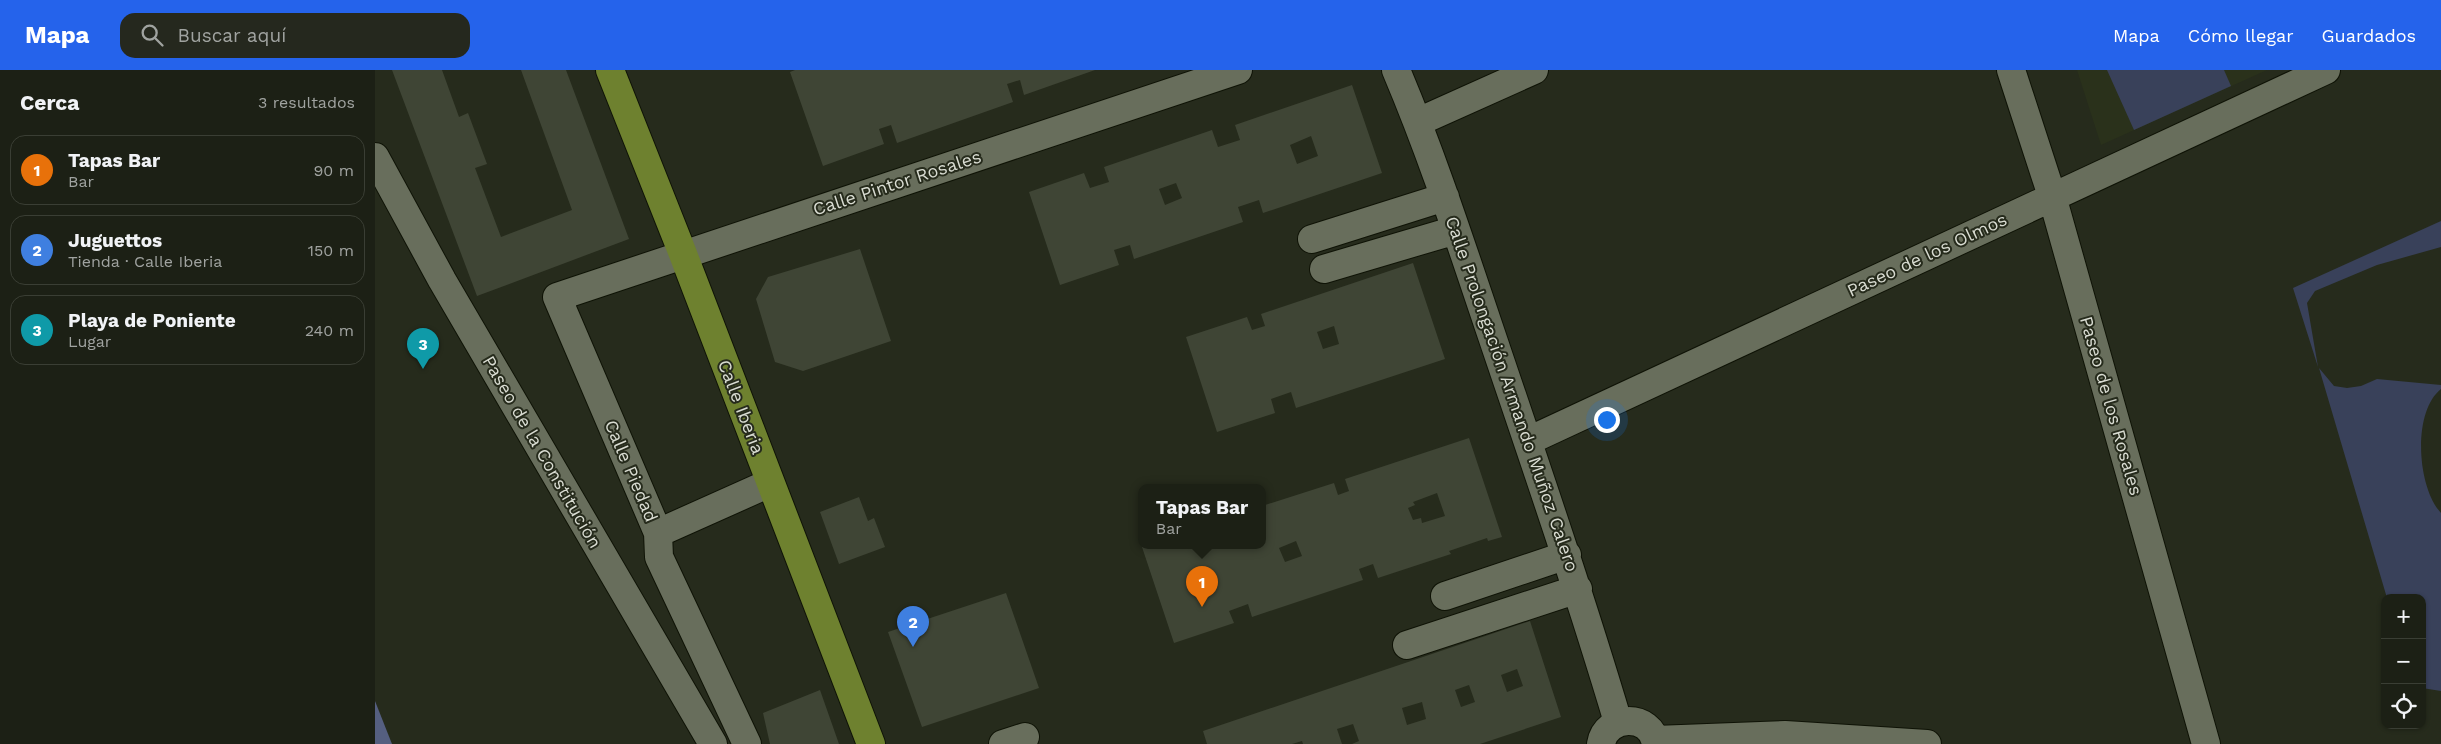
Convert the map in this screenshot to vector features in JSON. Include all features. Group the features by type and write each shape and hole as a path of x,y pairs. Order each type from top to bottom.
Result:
{"main road":[{"name":"Calle Iberia","path":"610,70 683,254 871,744"}],"street":[{"name":"Calle Pintor Rosales","path":"557,297 1238,70"},
{"name":"Calle Prolongación Armando Muñoz Calero","path":"1396,70 1445,198 1579,589 1618,722"},
{"path":"1417,122 1534,70"},
{"name":"Paseo de los Rosales","path":"2011,70 2052,196 2207,744"},
{"name":"Paseo de los Olmos","path":"1528,441 2052,196 2327,70"},
{"name":"Paseo de la Constitución","path":"375,157 447,288 713,744"},
{"path":"1312,239 1445,198"},
{"path":"1324,269 1456,230"},
{"name":"Calle Piedad","path":"557,297 658,533 770,483"},
{"path":"658,533 659,557 747,744"},
{"path":"1445,596 1567,555"},
{"path":"1407,645 1579,589"},
{"path":"1601,744 1609,728 1618,722 1631,720 1641,723 1648,728 1655,742 1785,735 1917,744"}],"shaded area":[{"path":"2077,70 2267,70 2101,145"},
{"path":"2107,70 2224,70 2231,86 2134,130"},
{"path":"2441,221 2441,247 2377,265 2315,291 2307,303 2318,367 2293,288"},
{"path":"2319,368 2334,386 2347,388 2361,386 2377,379 2441,385 2441,389 2432,400 2425,414 2421,450 2427,486 2433,501 2441,513 2441,691 2426,689 2426,594 2386,594"},
{"path":"375,701 392,744 375,744"}],"building":[{"path":"392,70 442,70 459,117 468,113 487,164 475,168 501,237 572,210 521,70 566,70 629,239 477,296"},
{"path":"795,70 1095,70 1024,95 1020,80 1007,84 1013,102 897,143 891,125 879,129 884,144 823,166 790,72"},
{"path":"1352,85 1382,173 1263,213 1259,200 1238,207 1243,222 1134,259 1130,245 1114,250 1119,265 1060,285 1029,192 1084,173 1090,188 1109,182 1104,167 1212,130 1218,147 1240,140 1235,125","holes":["1311,136 1318,156 1297,164 1290,145","1176,183 1182,198 1165,205 1159,189"]},
{"path":"860,249 891,341 803,371 775,362 756,299 768,277"},
{"path":"1413,263 1445,359 1296,408 1291,392 1271,399 1275,413 1217,432 1186,337 1247,317 1252,330 1265,326 1261,314","holes":["1334,326 1339,344 1323,349 1317,332"]},
{"path":"1469,438 1502,537 1488,541 1487,538 1449,551 1451,554 1378,578 1373,564 1359,569 1363,580 1252,617 1248,604 1229,611 1234,623 1174,643 1143,549 1266,549 1266,505 1334,483 1338,495 1349,491 1345,479","holes":["1437,493 1445,516 1422,523 1421,518 1413,520 1408,508 1415,505 1413,502","1296,541 1302,556 1285,562 1279,548"]},
{"path":"859,497 868,521 874,518 885,547 839,564 820,512"},
{"path":"1006,593 1039,688 922,727 888,632"},
{"path":"1530,621 1561,717 1480,744 1352,744 1359,741 1353,724 1337,729 1342,744 1303,744 1302,741 1292,744 1207,744 1203,731","holes":["1517,669 1523,686 1507,692 1501,675","1469,685 1475,702 1461,707 1455,690","1422,702 1426,719 1407,725 1402,708"]},
{"path":"820,690 839,744 770,744 763,713"}],"place":[{"name":"Playa de Poniente","path":"423,369"},
{"name":"Tapas Bar","path":"1202,607"},
{"name":"Juguettos","path":"913,647"}]}
